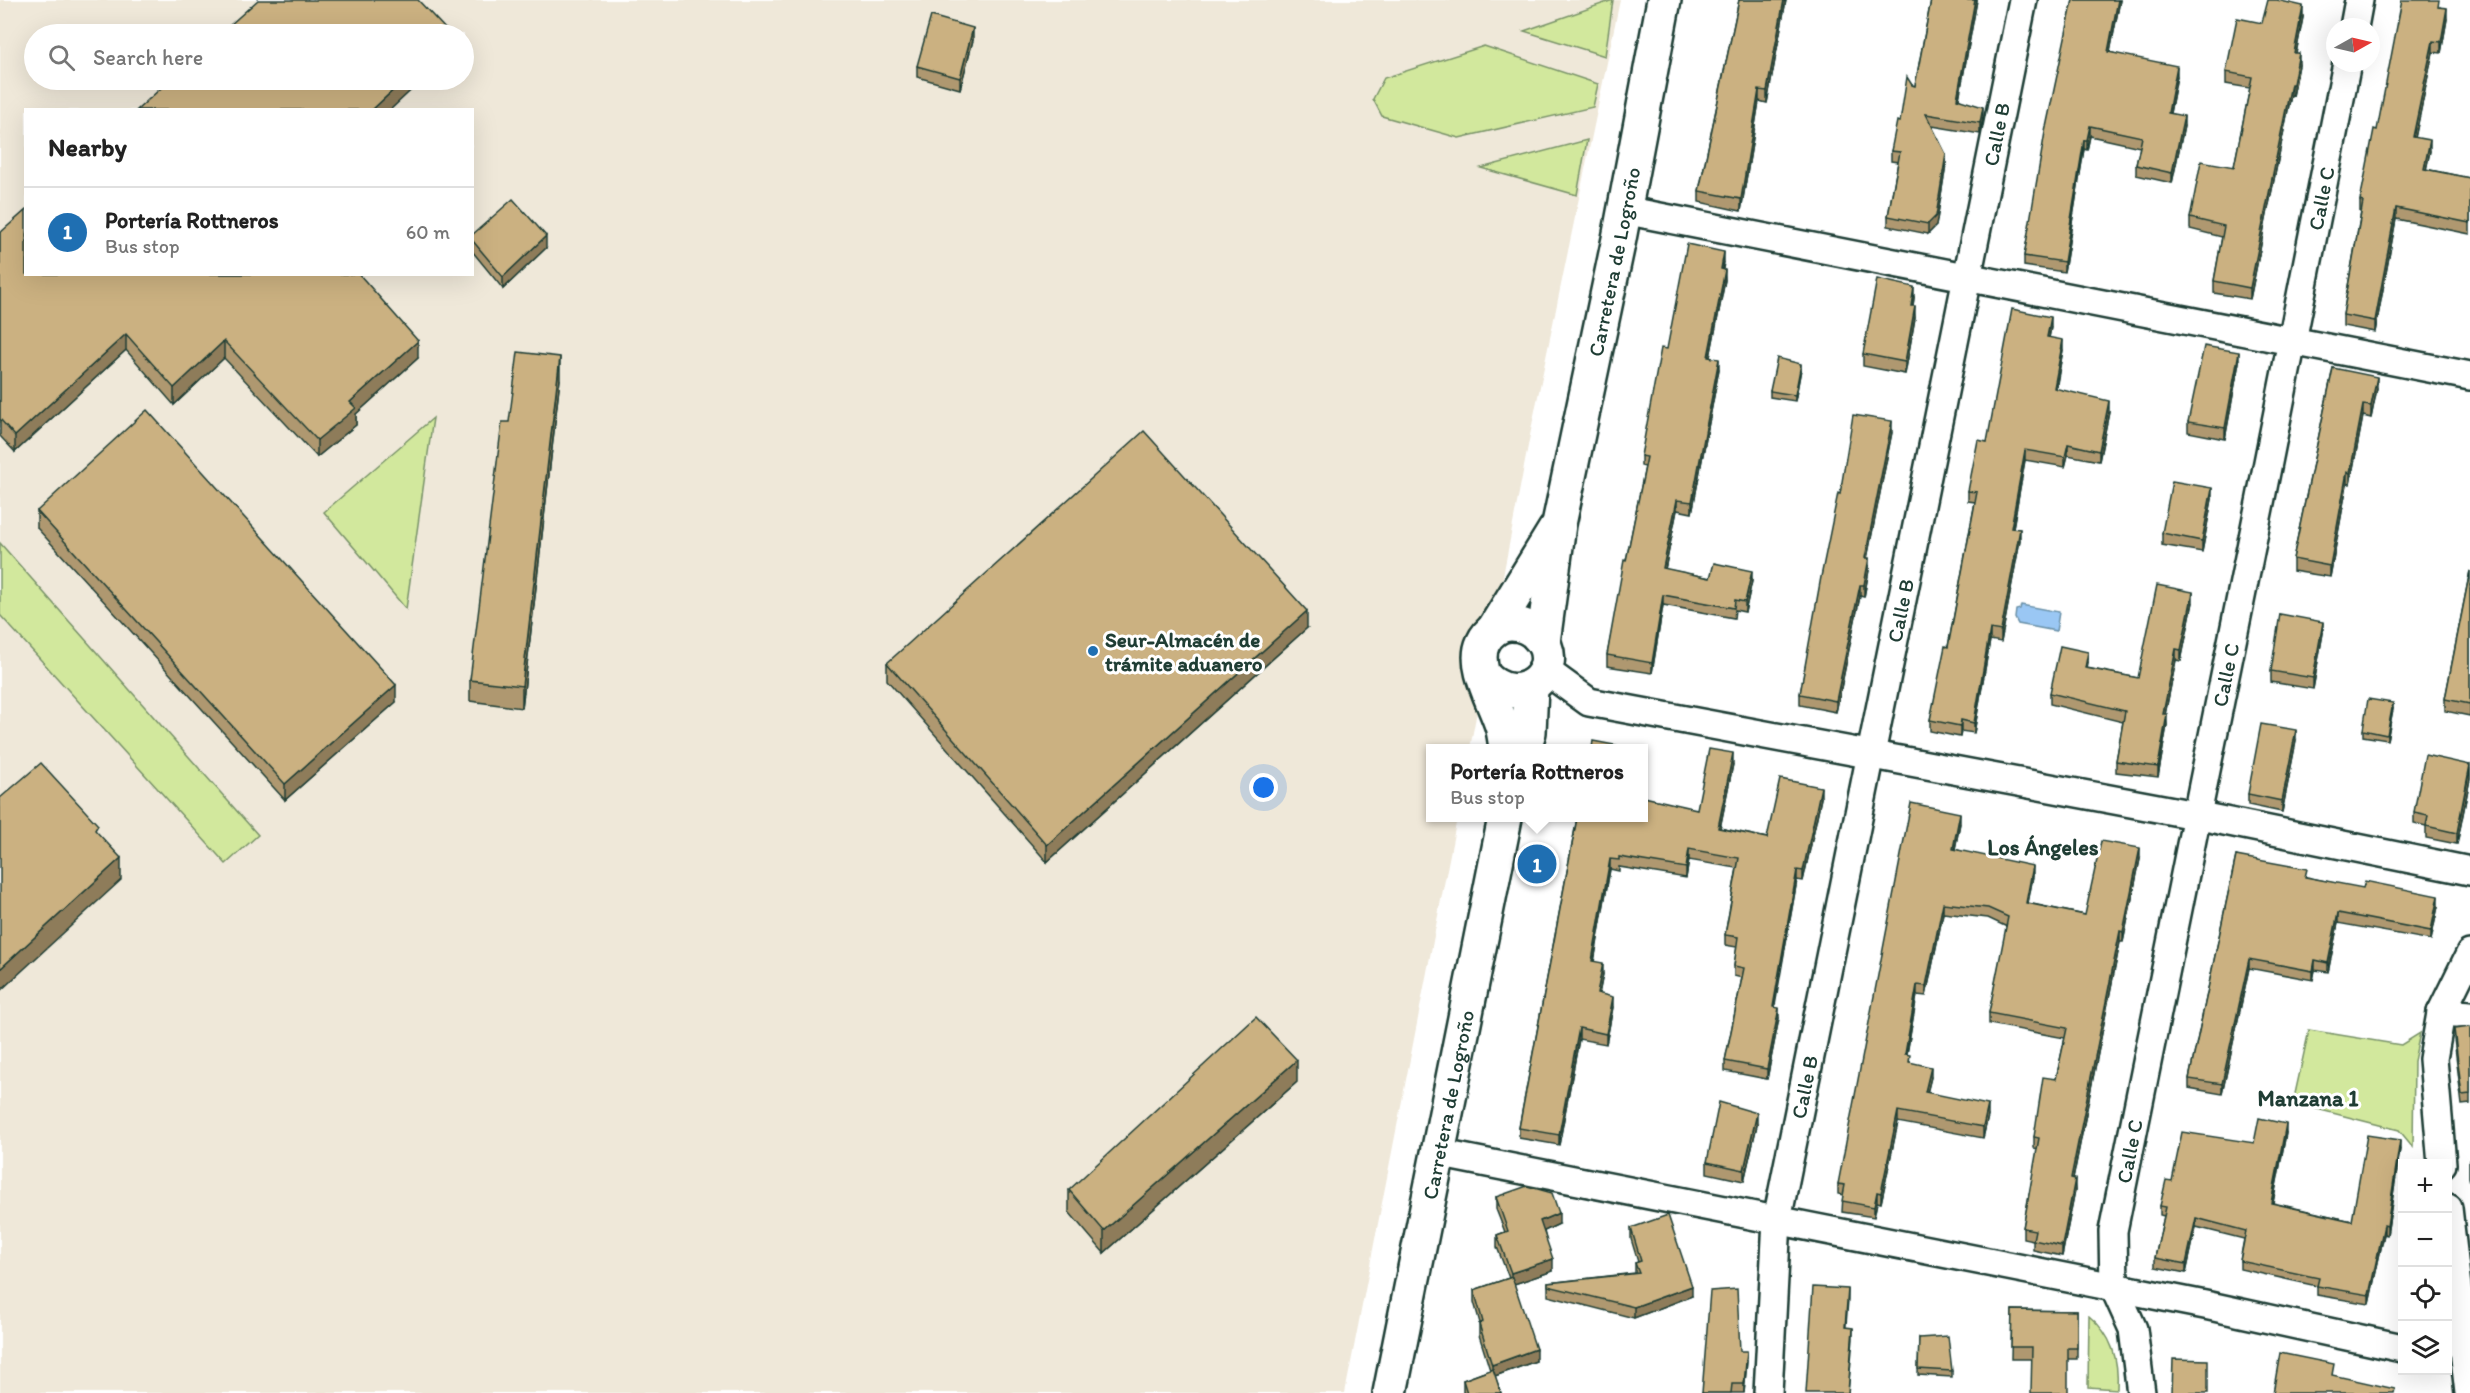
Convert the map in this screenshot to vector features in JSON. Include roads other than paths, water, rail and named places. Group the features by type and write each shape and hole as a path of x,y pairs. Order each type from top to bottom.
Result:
{"main road":[{"name":"Carretera de Logroño","path":"1525,744 1540,666 1559,524 1624,210 1664,0"},
{"name":"Carretera de Logroño","path":"1494,629 1559,524"},
{"path":"1484,676 1492,684 1504,690 1518,691 1540,666 1533,630 1520,624 1508,624 1494,629 1486,637 1479,653 1484,676 1503,728 1505,744"},
{"name":"Carretera de Logroño","path":"1390,1393 1504,822"}],"street":[{"name":"Calle B","path":"1768,1393 1777,1220 2023,0"},
{"path":"2356,18 2359,0"},
{"name":"Calle C","path":"2114,1287 2113,1231 2345,72"},
{"path":"1624,210 2470,376"},
{"path":"1540,666 1589,702 2195,815 2470,871"},
{"path":"2442,1159 2433,1059 2441,1013 2470,954"},
{"path":"2441,1013 2470,1015"},
{"path":"1437,1153 2114,1287 2398,1347"},
{"path":"2452,1246 2470,1270"},
{"path":"2452,1246 2461,1363 2469,1393"},
{"path":"2114,1287 2133,1329 2141,1393"}],"water":[{"path":"2021,605 2059,612 2056,631 2018,624 2015,618 2016,610 2020,609"}],"place":[{"name":"Seur-Almacén de trámite aduanero","path":"1093,651"},
{"name":"Portería Rottneros","path":"1537,864"}],"district":[{"name":"Los Ángeles","path":"2043,847"},
{"name":"Manzana 1","path":"2308,1098"}]}
